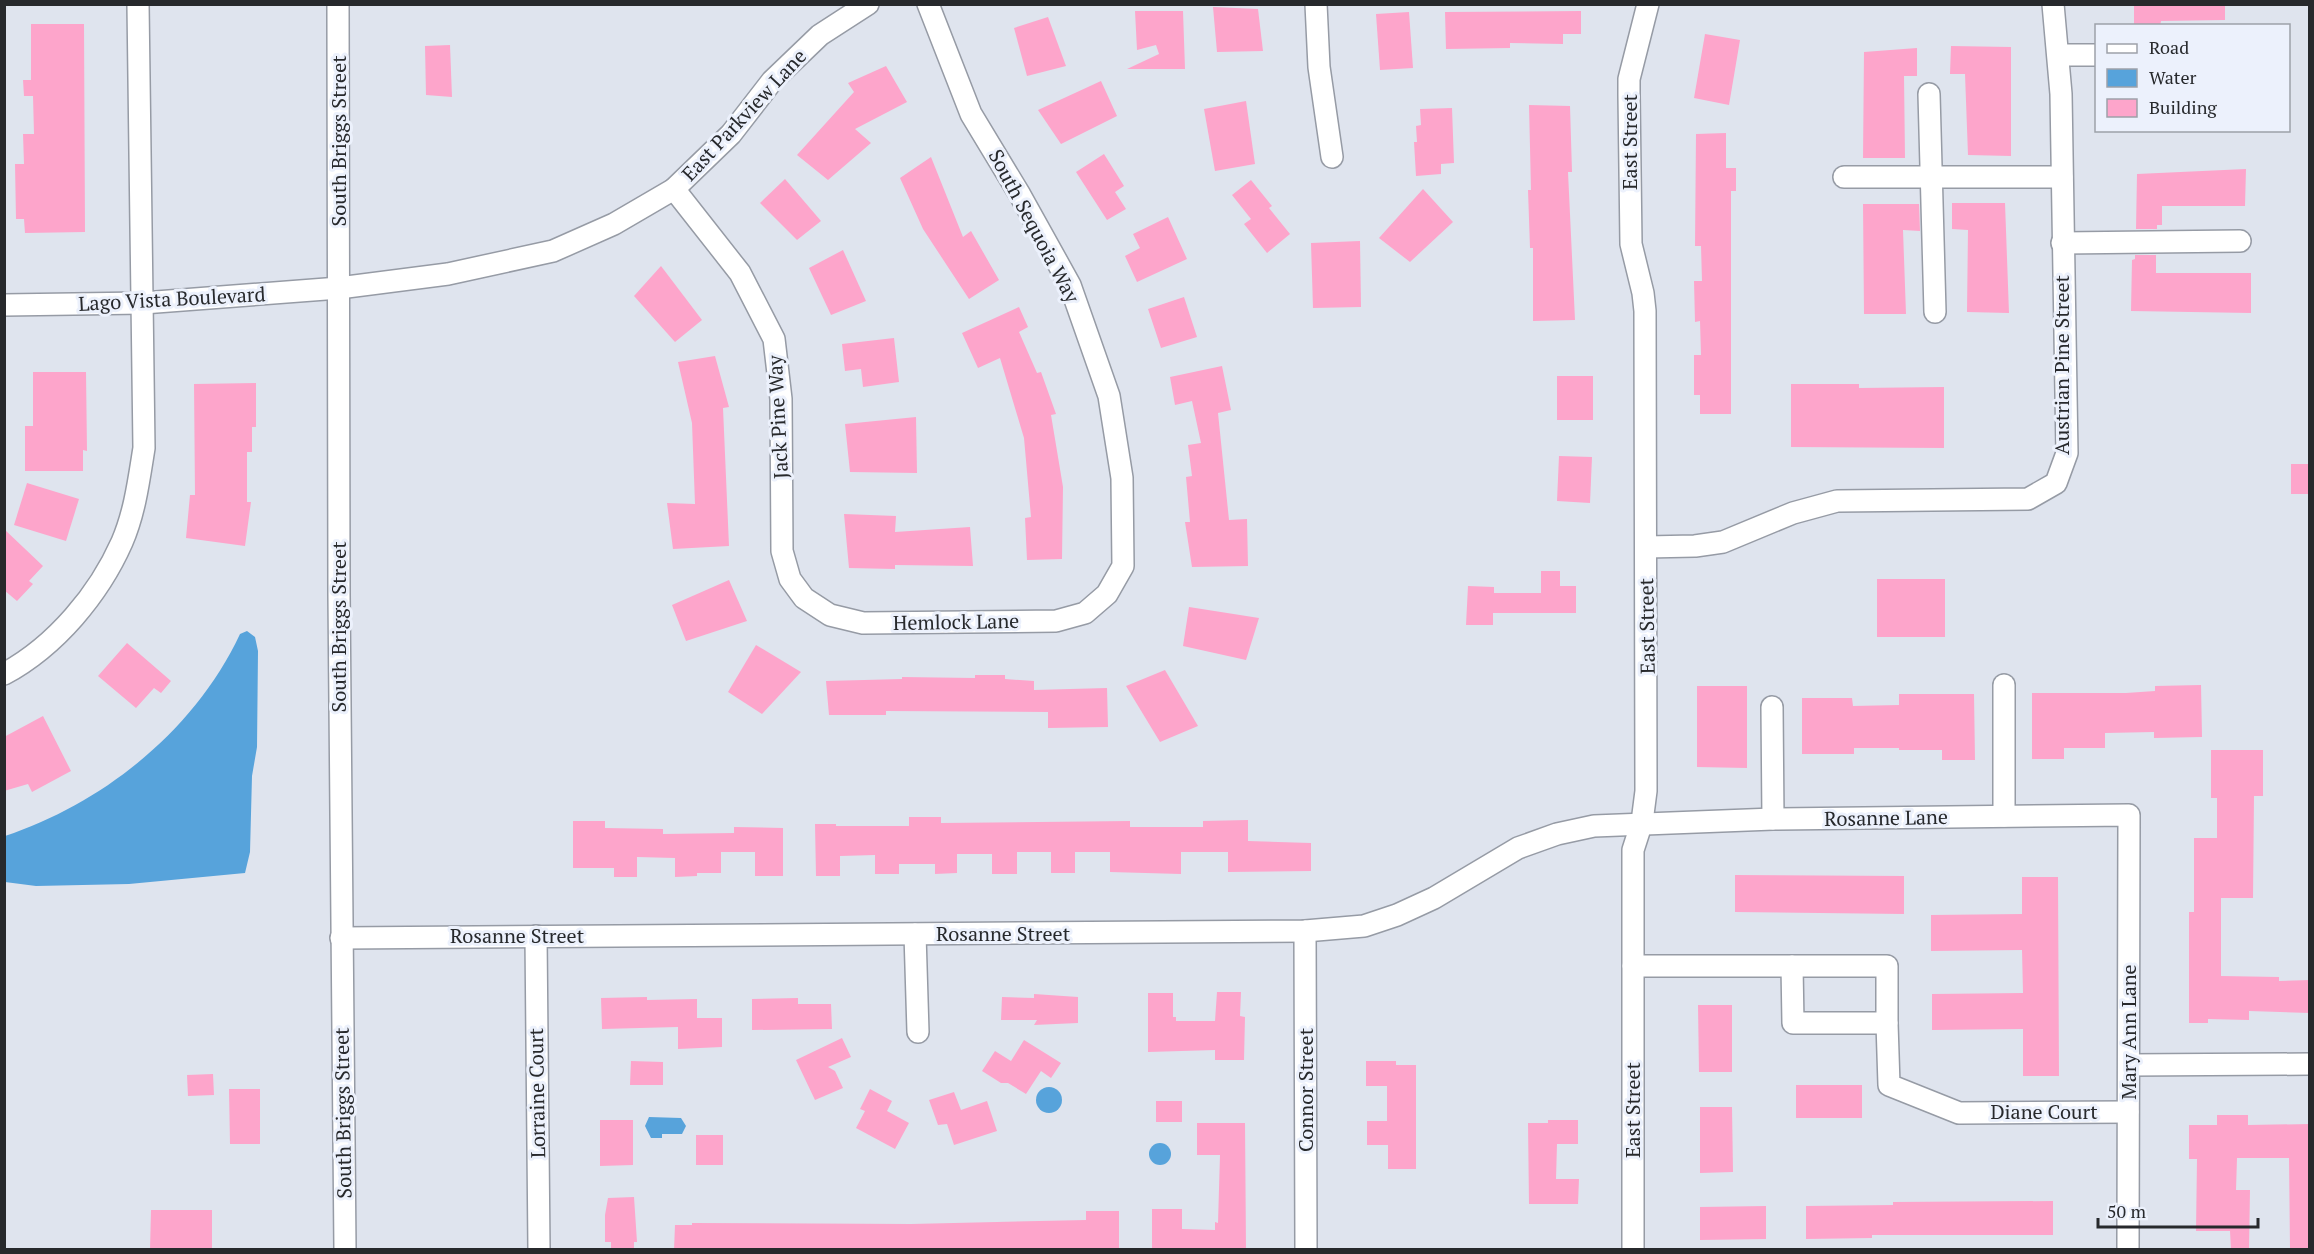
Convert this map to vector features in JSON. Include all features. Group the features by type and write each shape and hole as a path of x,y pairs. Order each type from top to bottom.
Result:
{"street":[{"path":"4,674 17,667 53,637 97,588 123,541 137,495 144,448 138,4"},
{"name":"South Briggs Street","path":"338,4 341,938 345,1250"},
{"name":"East Parkview Lane","path":"339,288 448,274 554,252 614,224 674,189 731,134 772,81 819,35 868,4"},
{"name":"South Sequoia Way","path":"928,4 971,114 1070,285 1109,396 1122,478 1123,566 1107,594"},
{"path":"1316,4 1319,67 1332,157"},
{"name":"East Street","path":"1633,1250 1633,850 1642,822 1646,780 1646,547 1645,311 1631,244 1629,79 1648,4"},
{"name":"Austrian Pine Street","path":"1646,547 1695,546 1724,542 1793,513 1836,501 2028,499 2056,483 2067,453 2059,55 2053,4"},
{"path":"2059,55 2095,55"},
{"path":"1929,94 1935,312"},
{"path":"1844,177 2062,177"},
{"name":"Jack Pine Way","path":"674,189 740,273 774,339 782,399 782,551 790,579 804,598"},
{"path":"2062,243 2240,241"},
{"name":"Lago Vista Boulevard","path":"4,305 143,303 339,288"},
{"name":"Hemlock Lane","path":"804,598 830,615 863,623 1056,621 1085,613 1107,594"},
{"path":"2004,685 2004,816"},
{"path":"1772,706 1773,819"},
{"name":"Rosanne Lane","path":"1642,822 2129,815"},
{"name":"Mary Ann Lane","path":"2128,1250 2129,815"},
{"name":"Rosanne Street","path":"341,938 1305,931 1364,926 1397,915 1434,898 1518,848 1542,839 1594,826 1642,822"},
{"name":"Connor Street","path":"1305,931 1306,1250"},
{"path":"915,934 918,1032"},
{"name":"Lorraine Court","path":"536,936 539,1250"},
{"path":"1633,966 1792,966 1887,966 1887,1023 1793,1023 1792,966"},
{"name":"Diane Court","path":"1887,1023 1889,1085 1959,1113 2128,1112"},
{"path":"2129,1065 2310,1064"}],"water":[{"path":"247,631 255,637 258,651 257,747 252,776 250,852 245,873 129,884 36,886 5,882 5,836 42,822 77,804 111,783 143,759 198,701 221,669 240,634"},
{"path":"1049,1087 1058,1091 1062,1100 1058,1109 1049,1113 1040,1109 1036,1100 1040,1091"},
{"path":"649,1117 681,1118 686,1126 682,1134 662,1134 662,1138 651,1138 645,1126"},
{"path":"1160,1143 1168,1146 1171,1154 1168,1162 1160,1165 1152,1162 1149,1154 1152,1146"}],"building":[{"path":"2134,4 2225,4 2225,20 2161,21 2160,24 2134,24"},
{"path":"1213,7 1258,9 1263,51 1217,52"},
{"path":"1135,11 1183,11 1185,69 1127,69 1159,54 1156,45 1137,50"},
{"path":"1581,11 1581,34 1563,34 1563,44 1510,43 1510,48 1446,49 1445,12"},
{"path":"1409,12 1413,68 1380,70 1376,14"},
{"path":"1048,17 1066,66 1027,76 1014,28"},
{"path":"31,24 84,24 85,232 25,233 24,219 16,219 15,164 24,164 23,134 34,134 33,96 24,96 23,80 31,80"},
{"path":"1705,34 1740,40 1729,105 1694,98"},
{"path":"450,45 452,97 426,95 425,46"},
{"path":"1951,46 2011,47 2011,156 1968,155 1965,74 1950,74"},
{"path":"1917,48 1917,76 1904,76 1905,158 1863,158 1864,52"},
{"path":"886,66 907,102 855,129 871,143 828,180 797,155 854,92 848,83"},
{"path":"1101,81 1117,116 1061,144 1038,110"},
{"path":"1246,101 1255,164 1215,171 1204,109"},
{"path":"1529,105 1570,106 1572,172 1568,172 1575,320 1533,321 1533,248 1530,248 1528,190 1531,190"},
{"path":"1452,108 1454,163 1441,164 1441,174 1416,176 1414,142 1417,142 1416,126 1421,125 1420,109"},
{"path":"1726,133 1726,168 1736,168 1736,191 1731,191 1731,414 1700,414 1700,395 1694,395 1694,355 1701,355 1700,321 1695,322 1694,281 1702,281 1701,246 1695,246 1696,134"},
{"path":"1104,154 1124,186 1115,192 1126,209 1107,220 1076,172"},
{"path":"931,157 963,237 971,231 999,280 969,299 923,229 900,178"},
{"path":"2246,169 2245,206 2162,206 2162,225 2157,225 2157,229 2136,229 2137,174"},
{"path":"785,179 821,221 797,240 760,203"},
{"path":"1251,180 1272,206 1269,208 1290,234 1267,253 1244,224 1251,219 1232,195"},
{"path":"1423,189 1453,222 1410,262 1379,238"},
{"path":"1952,203 2005,203 2009,313 1967,312 1968,230 1952,229"},
{"path":"1863,204 1919,204 1920,231 1903,230 1906,314 1864,314"},
{"path":"1168,217 1187,259 1137,282 1125,256 1140,248 1133,234"},
{"path":"1360,241 1361,307 1313,308 1311,243"},
{"path":"843,250 866,301 831,315 809,268"},
{"path":"2135,255 2156,255 2156,273 2251,273 2251,313 2131,311 2132,260 2135,259"},
{"path":"661,266 702,320 675,342 634,296"},
{"path":"1184,297 1197,337 1161,348 1148,309"},
{"path":"1019,307 1028,327 1019,332 1037,373 1041,372 1056,414 1051,415 1063,487 1062,559 1027,560 1025,518 1031,517 1024,438 1000,358 978,368 962,333"},
{"path":"894,338 899,382 863,387 861,369 845,371 842,344"},
{"path":"715,356 729,407 723,408 729,546 673,549 667,503 695,504 692,423 678,362"},
{"path":"1222,366 1231,410 1218,413 1229,520 1247,519 1248,566 1192,567 1185,522 1190,522 1186,477 1192,476 1188,445 1201,443 1192,401 1175,405 1170,377"},
{"path":"33,372 86,372 87,451 83,450 83,471 25,471 25,426 33,426"},
{"path":"1557,376 1593,376 1593,420 1557,420"},
{"path":"256,383 256,427 252,427 252,452 247,452 247,502 251,502 245,546 186,538 190,495 195,495 194,384"},
{"path":"1791,384 1859,384 1859,388 1944,387 1944,448 1791,447"},
{"path":"916,417 917,473 850,472 845,424"},
{"path":"1559,456 1592,457 1590,503 1557,501"},
{"path":"2291,464 2310,464 2310,494 2291,494"},
{"path":"27,483 79,499 66,541 14,525"},
{"path":"844,514 896,516 895,532 970,527 973,566 895,565 895,569 849,568"},
{"path":"4,529 43,566 29,581 33,584 17,601 4,590"},
{"path":"1541,571 1560,571 1560,586 1576,586 1576,613 1493,613 1493,625 1466,625 1468,586 1494,587 1494,593 1541,593"},
{"path":"1877,579 1945,579 1945,637 1877,637"},
{"path":"729,580 747,621 686,641 672,605"},
{"path":"1189,607 1259,618 1246,660 1183,646"},
{"path":"127,643 171,681 161,693 154,688 136,708 98,676"},
{"path":"756,645 801,672 762,714 728,692"},
{"path":"1165,670 1198,726 1160,742 1126,686"},
{"path":"975,675 1005,675 1005,679 1034,681 1034,690 1107,688 1108,727 1048,728 1048,712 886,711 886,715 829,715 826,681 902,679 902,677 975,678"},
{"path":"2201,685 2202,737 2154,738 2154,732 2105,733 2105,748 2064,748 2064,759 2032,759 2032,693 2126,693 2155,691 2155,686"},
{"path":"1697,686 1747,686 1747,768 1697,767"},
{"path":"1899,694 1974,694 1975,760 1942,760 1942,750 1899,750 1899,748 1854,748 1854,754 1802,754 1802,698 1852,698 1853,706 1899,705"},
{"path":"43,716 71,771 32,792 28,784 4,791 4,737"},
{"path":"2211,750 2263,750 2263,796 2254,796 2253,898 2221,898 2221,976 2279,977 2279,981 2310,980 2310,1013 2249,1011 2249,1020 2208,1019 2208,1023 2189,1023 2189,912 2194,912 2194,838 2217,838 2217,798 2211,798"},
{"path":"909,817 941,817 941,823 1130,821 1130,827 1203,827 1203,821 1248,820 1248,841 1311,843 1311,871 1228,872 1228,852 1181,852 1181,874 1110,872 1110,852 1075,852 1075,873 1051,873 1051,852 1017,852 1017,874 992,874 992,854 957,854 957,873 935,874 935,864 899,864 899,874 875,874 875,855 840,856 840,876 816,876 815,824 909,826"},
{"path":"573,821 605,821 605,828 663,829 663,834 734,833 734,827 783,828 783,876 755,876 755,852 721,852 721,873 697,873 697,876 675,877 675,858 637,857 637,877 614,877 614,868 573,868"},
{"path":"1735,875 1904,876 1904,914 1735,912"},
{"path":"2022,877 2058,877 2059,1076 2023,1076 2023,1029 1932,1030 1932,994 2023,993 2022,950 1931,951 1931,915 2022,914"},
{"path":"1217,992 1241,992 1240,1016 1245,1017 1244,1060 1215,1060 1215,1050 1148,1052 1148,993 1173,993 1173,1017 1176,1017 1176,1021 1215,1021"},
{"path":"1034,994 1078,997 1078,1023 1034,1025 1037,1020 1001,1020 1002,997 1034,998"},
{"path":"647,997 647,1000 697,999 697,1018 722,1018 722,1047 678,1049 678,1027 602,1029 601,998"},
{"path":"798,998 798,1004 831,1004 832,1029 752,1030 752,999"},
{"path":"1698,1005 1732,1005 1732,1072 1699,1072"},
{"path":"842,1038 851,1057 828,1067 835,1071 843,1088 815,1100 796,1060"},
{"path":"1024,1040 1061,1063 1051,1078 1041,1071 1026,1094 1008,1083 1001,1083 982,1071 995,1051 1011,1061"},
{"path":"631,1061 663,1062 663,1085 630,1085"},
{"path":"1366,1061 1396,1061 1396,1065 1416,1065 1416,1169 1388,1169 1388,1145 1367,1145 1367,1121 1387,1121 1387,1086 1366,1086"},
{"path":"213,1074 214,1095 188,1096 187,1075"},
{"path":"1796,1085 1862,1085 1862,1118 1796,1118"},
{"path":"229,1089 260,1089 260,1144 230,1144"},
{"path":"870,1089 892,1101 887,1111 909,1123 895,1149 856,1128 865,1111 860,1109"},
{"path":"954,1092 961,1110 987,1101 997,1131 954,1145 947,1124 938,1125 929,1100"},
{"path":"1156,1101 1182,1101 1182,1122 1156,1122"},
{"path":"1700,1107 1732,1107 1733,1172 1700,1173"},
{"path":"2217,1115 2248,1115 2248,1125 2310,1124 2310,1249 2290,1249 2289,1158 2237,1158 2236,1190 2250,1190 2249,1250 2231,1250 2230,1231 2196,1231 2197,1159 2189,1159 2189,1125 2217,1125"},
{"path":"600,1120 633,1120 633,1165 600,1166"},
{"path":"1548,1120 1578,1120 1578,1144 1557,1144 1556,1179 1579,1179 1578,1204 1529,1204 1528,1123 1548,1123"},
{"path":"1197,1123 1245,1123 1246,1250 1152,1250 1152,1209 1182,1209 1182,1229 1215,1230 1215,1222 1218,1223 1220,1155 1197,1155"},
{"path":"696,1135 723,1135 723,1165 696,1165"},
{"path":"634,1197 637,1242 634,1242 634,1250 611,1250 611,1242 605,1242 605,1215 608,1198"},
{"path":"2053,1201 2053,1235 1872,1235 1872,1238 1806,1239 1806,1206 1893,1205 1893,1202"},
{"path":"1766,1206 1766,1239 1700,1240 1700,1207"},
{"path":"151,1210 212,1210 212,1250 150,1250"},
{"path":"1086,1211 1119,1211 1119,1250 674,1250 675,1225 692,1225 692,1223 911,1224 1086,1220"}]}
